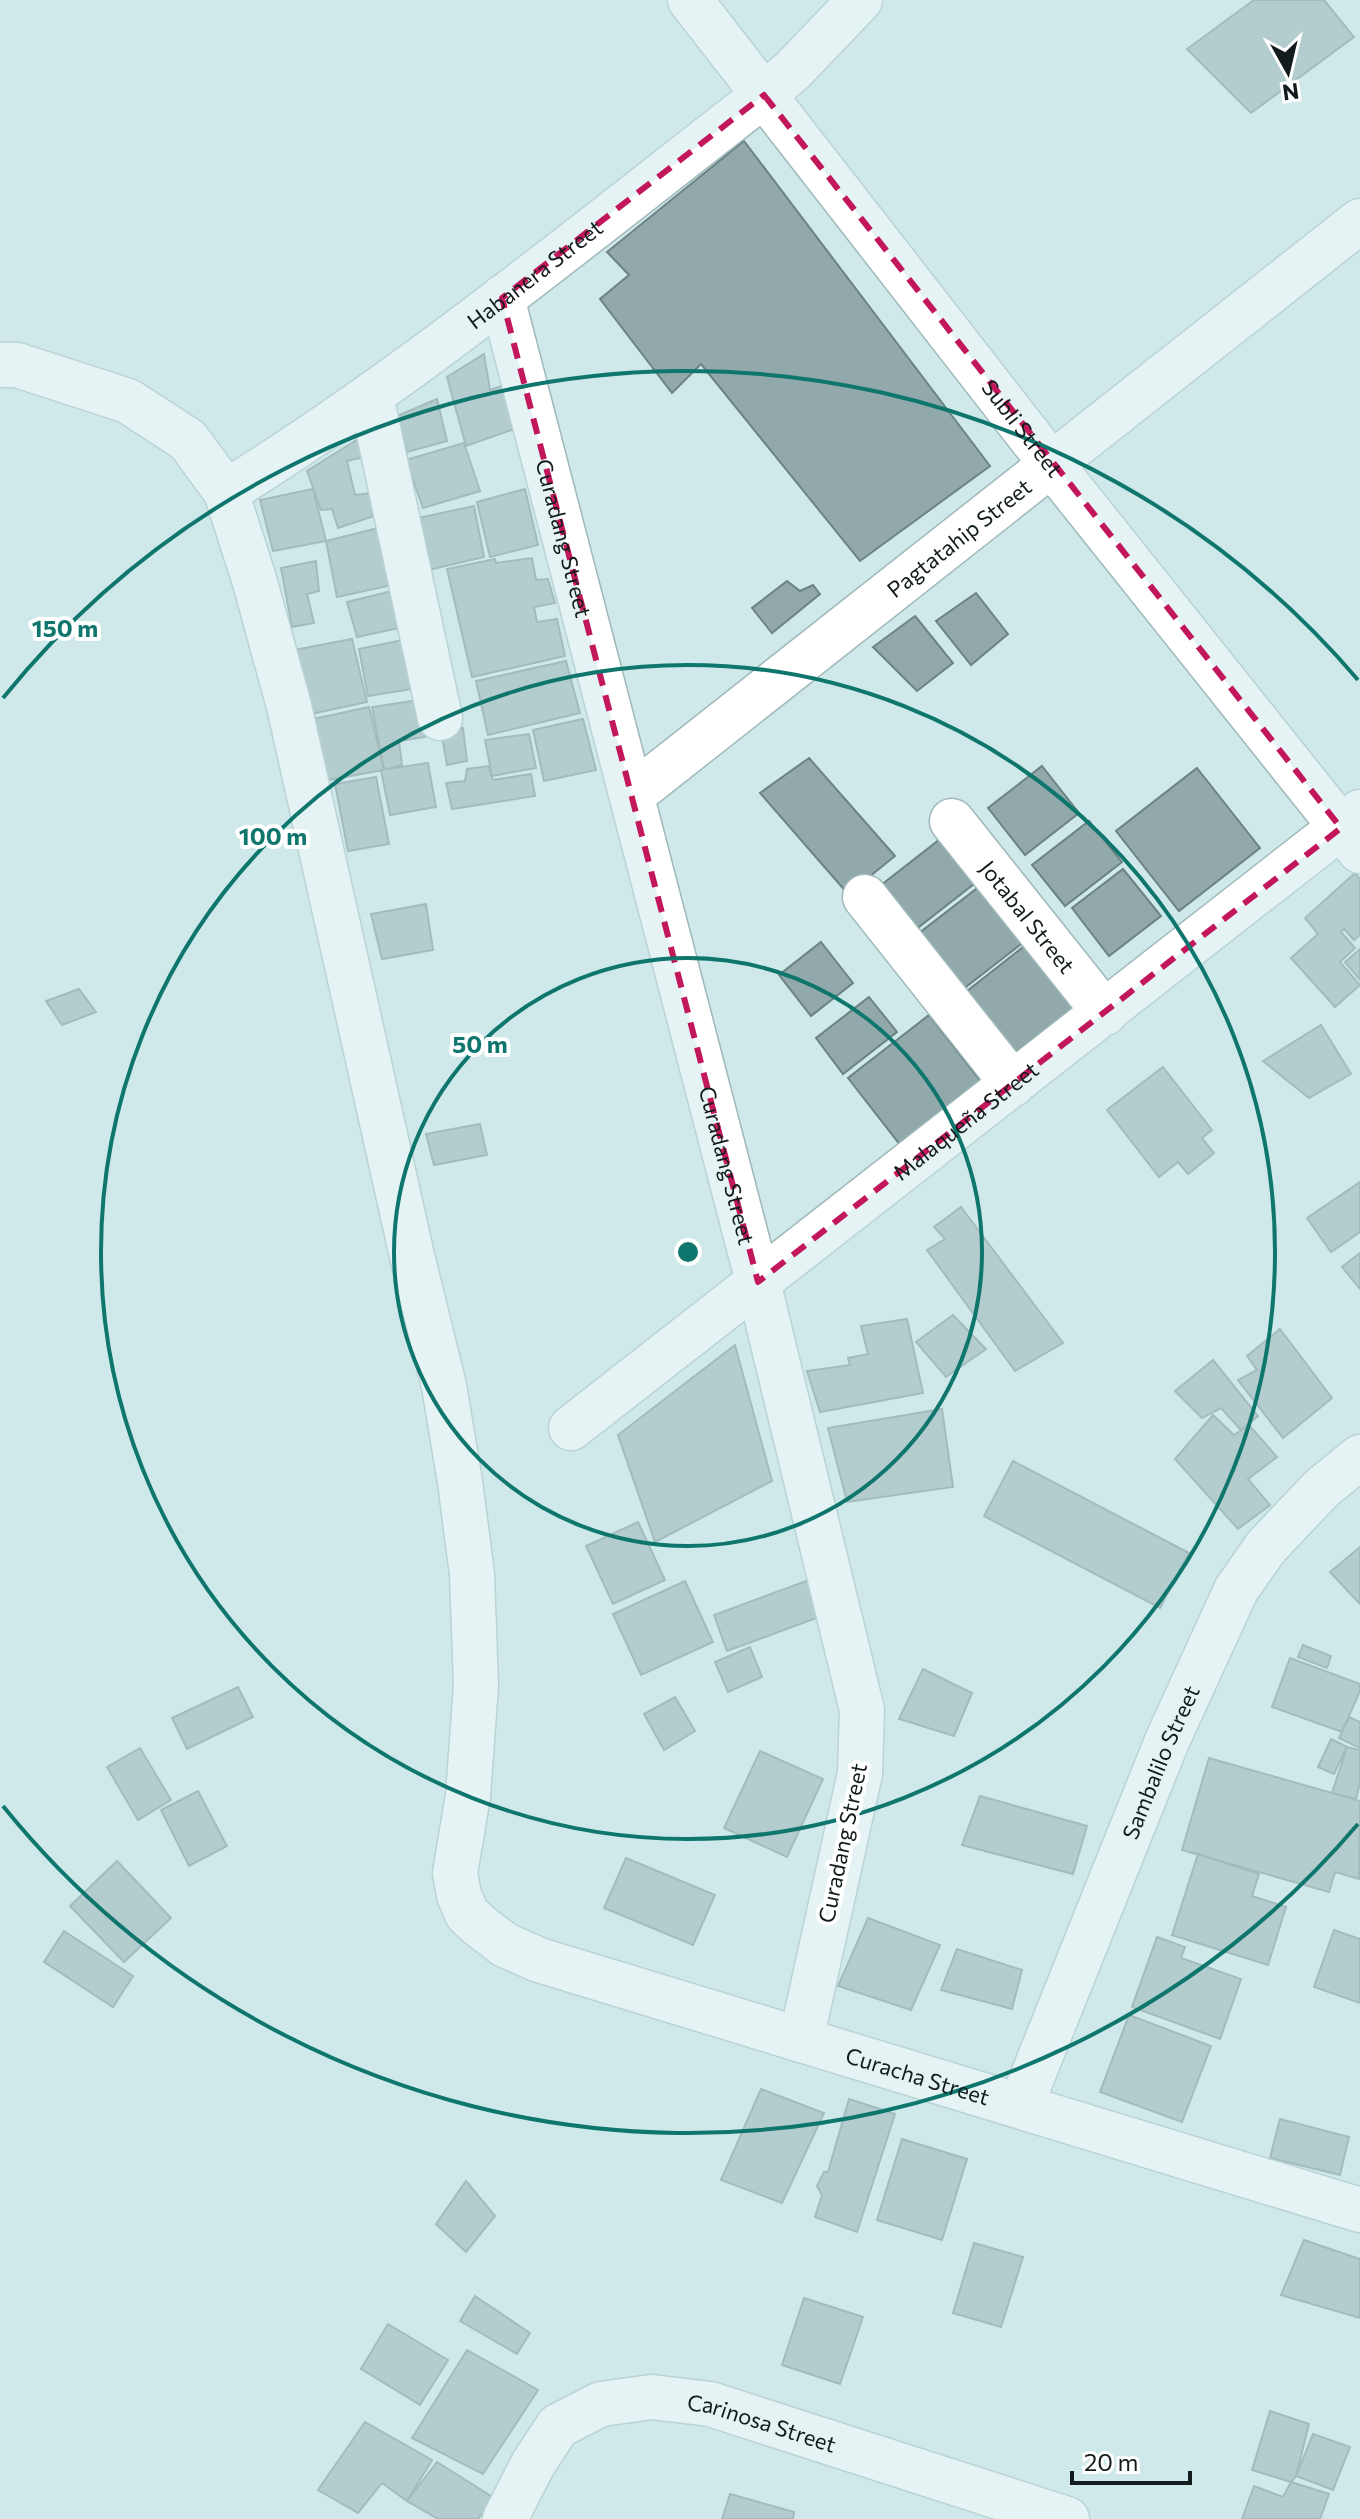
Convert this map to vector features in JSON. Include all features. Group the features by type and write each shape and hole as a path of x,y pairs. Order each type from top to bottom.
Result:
{"street":[{"name":"Subli Street","path":"690,0 1052,465 1354,831"},
{"name":"Habanera Street","path":"226,492 371,396 764,95 792,71 860,0"},
{"name":"Pagtatahip Street","path":"632,795 1360,221"},
{"name":"Curadang Street","path":"502,298 758,1282 862,1710 860,1773 801,2040"},
{"path":"0,365 17,365 128,401 188,440 226,492"},
{"path":"371,396 440,718"},
{"name":"Curacha Street","path":"226,492 289,706 444,1386 472,1574 476,1685 468,1796 455,1873 467,1914 505,1945 539,1960 1360,2210"},
{"name":"Jotabal Street","path":"952,821 1105,1013"},
{"name":"Malaqueña Street","path":"571,1428 1105,1013 1354,831"},
{"path":"865,897 1013,1084"},
{"name":"Sambalilo Street","path":"1021,2105 1167,1741 1236,1590 1266,1547 1322,1488 1360,1457"},
{"name":"Carinosa Street","path":"505,2519 533,2464 558,2426 601,2404 652,2397 710,2404 1067,2519"}],"highlighted area":[{"path":"764,95 1341,828 758,1282 502,298"}],"building":[{"path":"1254,0 1324,0 1354,37 1251,113 1187,49"},
{"path":"744,141 990,466 860,561 701,364 672,393 600,299 629,275 607,252"},
{"path":"484,354 490,390 505,385 514,429 466,446 447,377"},
{"path":"437,399 447,441 407,452 397,416"},
{"path":"363,436 368,456 347,461 355,495 379,492 383,513 338,528 332,509 321,510 307,471"},
{"path":"464,443 480,491 423,508 406,460"},
{"path":"313,489 326,541 273,551 260,500"},
{"path":"525,489 538,545 490,557 477,502"},
{"path":"474,506 484,557 420,572 409,520"},
{"path":"390,525 401,583 337,597 326,541"},
{"path":"532,558 536,580 548,579 555,603 534,607 537,622 557,619 565,656 472,677 447,569 495,559 496,563"},
{"path":"316,561 319,591 307,594 314,623 292,627 281,568"},
{"path":"787,581 800,591 813,585 820,594 772,633 752,608"},
{"path":"396,590 404,627 357,637 347,602"},
{"path":"976,593 1008,634 971,665 936,621"},
{"path":"915,616 953,663 917,691 873,647"},
{"path":"352,639 367,702 311,714 294,650"},
{"path":"408,639 418,688 368,696 359,649"},
{"path":"566,661 580,713 488,735 476,681"},
{"path":"419,700 425,737 399,741 402,765 384,770 372,707"},
{"path":"369,707 384,770 328,780 313,719"},
{"path":"583,719 596,770 544,781 533,730"},
{"path":"463,728 467,761 447,765 441,731"},
{"path":"529,734 536,768 492,776 485,740"},
{"path":"809,758 895,856 848,894 760,793"},
{"path":"428,763 436,807 390,815 381,770"},
{"path":"488,766 493,780 531,774 535,796 452,809 446,783 465,781 467,769"},
{"path":"1042,766 1079,813 1025,855 988,808"},
{"path":"1197,768 1260,848 1179,911 1116,831"},
{"path":"376,777 389,844 348,851 335,784"},
{"path":"1089,821 1122,862 1065,906 1032,865"},
{"path":"944,836 979,880 915,930 880,886"},
{"path":"1123,869 1161,916 1109,956 1072,908"},
{"path":"1355,873 1360,879 1360,935 1354,940 1344,929 1341,932 1355,948 1340,962 1360,985 1335,1007 1291,958 1318,934 1305,918"},
{"path":"980,886 1025,941 940,1007 896,951"},
{"path":"426,904 433,950 382,959 371,914"},
{"path":"821,942 853,983 811,1016 779,975"},
{"path":"1027,944 1076,1006 991,1071 943,1010"},
{"path":"1360,949 1360,980 1345,962"},
{"path":"79,989 96,1012 62,1025 46,1001"},
{"path":"869,997 897,1032 843,1074 816,1038"},
{"path":"929,1015 982,1083 901,1146 848,1078"},
{"path":"1321,1025 1351,1074 1309,1098 1263,1061"},
{"path":"1163,1067 1212,1130 1202,1138 1214,1153 1188,1174 1178,1162 1159,1177 1107,1110"},
{"path":"480,1124 487,1155 434,1165 426,1134"},
{"path":"1360,1182 1360,1232 1331,1252 1307,1218"},
{"path":"961,1207 1063,1343 1015,1371 927,1250 945,1239 934,1227"},
{"path":"1360,1253 1360,1289 1342,1267"},
{"path":"953,1315 986,1349 946,1377 916,1342"},
{"path":"907,1319 923,1393 820,1412 807,1371 850,1365 848,1358 868,1354 861,1326"},
{"path":"1280,1329 1332,1398 1283,1438 1238,1380 1257,1370 1247,1356"},
{"path":"735,1345 772,1481 655,1542 618,1435"},
{"path":"1213,1360 1258,1416 1241,1430 1221,1408 1202,1418 1175,1391"},
{"path":"942,1409 953,1487 847,1502 828,1428"},
{"path":"1213,1415 1234,1435 1249,1425 1277,1457 1248,1479 1270,1505 1238,1529 1175,1459"},
{"path":"1013,1461 1189,1553 1160,1608 984,1516"},
{"path":"638,1522 665,1580 613,1604 586,1546"},
{"path":"1360,1547 1360,1604 1330,1572"},
{"path":"817,1577 830,1613 727,1651 714,1615"},
{"path":"685,1581 713,1642 641,1675 613,1614"},
{"path":"1303,1645 1331,1656 1327,1668 1298,1657"},
{"path":"750,1647 762,1677 728,1692 715,1662"},
{"path":"1290,1658 1360,1684 1360,1691 1342,1732 1272,1707"},
{"path":"923,1669 972,1693 954,1736 899,1719"},
{"path":"238,1687 253,1717 187,1749 172,1718"},
{"path":"675,1697 695,1731 664,1750 644,1714"},
{"path":"1349,1717 1360,1722 1360,1748 1339,1738"},
{"path":"1331,1739 1347,1747 1334,1774 1318,1767"},
{"path":"1347,1747 1360,1750 1360,1783 1356,1799 1332,1793"},
{"path":"140,1748 171,1800 138,1820 107,1767"},
{"path":"760,1751 823,1779 787,1857 724,1828"},
{"path":"1209,1758 1360,1801 1359,1879 1335,1872 1329,1892 1182,1850"},
{"path":"198,1791 227,1846 189,1866 161,1810"},
{"path":"980,1796 1087,1826 1073,1874 962,1845"},
{"path":"1198,1854 1259,1874 1252,1896 1286,1907 1268,1965 1172,1935"},
{"path":"626,1858 715,1895 693,1945 604,1908"},
{"path":"117,1861 171,1918 124,1962 70,1906"},
{"path":"868,1918 940,1945 911,2010 838,1986"},
{"path":"1334,1930 1360,1939 1360,2003 1314,1987"},
{"path":"64,1931 133,1976 113,2007 44,1962"},
{"path":"1157,1937 1185,1947 1181,1958 1241,1979 1220,2039 1132,2007"},
{"path":"957,1949 1022,1970 1012,2009 941,1990"},
{"path":"1129,2015 1211,2046 1182,2122 1100,2092"},
{"path":"761,2089 824,2113 782,2203 721,2180"},
{"path":"849,2099 895,2114 857,2232 815,2217 822,2195 817,2186 824,2172 828,2172"},
{"path":"1280,2119 1349,2137 1340,2175 1270,2158"},
{"path":"902,2139 967,2159 942,2240 877,2220"},
{"path":"466,2181 495,2216 466,2252 436,2224"},
{"path":"1304,2240 1360,2259 1360,2318 1281,2295"},
{"path":"974,2243 1023,2257 1001,2327 953,2313"},
{"path":"475,2296 530,2333 517,2354 460,2321"},
{"path":"804,2298 863,2317 840,2384 782,2365"},
{"path":"388,2324 448,2360 420,2405 361,2369"},
{"path":"467,2350 538,2390 483,2474 412,2438"},
{"path":"1270,2411 1309,2424 1296,2476 1291,2482 1252,2470"},
{"path":"365,2422 432,2460 407,2501 382,2483 358,2513 318,2490"},
{"path":"1313,2434 1350,2447 1333,2490 1296,2476"},
{"path":"437,2462 494,2498 478,2519 438,2519 407,2501"},
{"path":"1291,2482 1329,2494 1320,2519 1242,2519 1254,2486 1283,2497"},
{"path":"730,2494 794,2512 793,2519 722,2519"}]}
